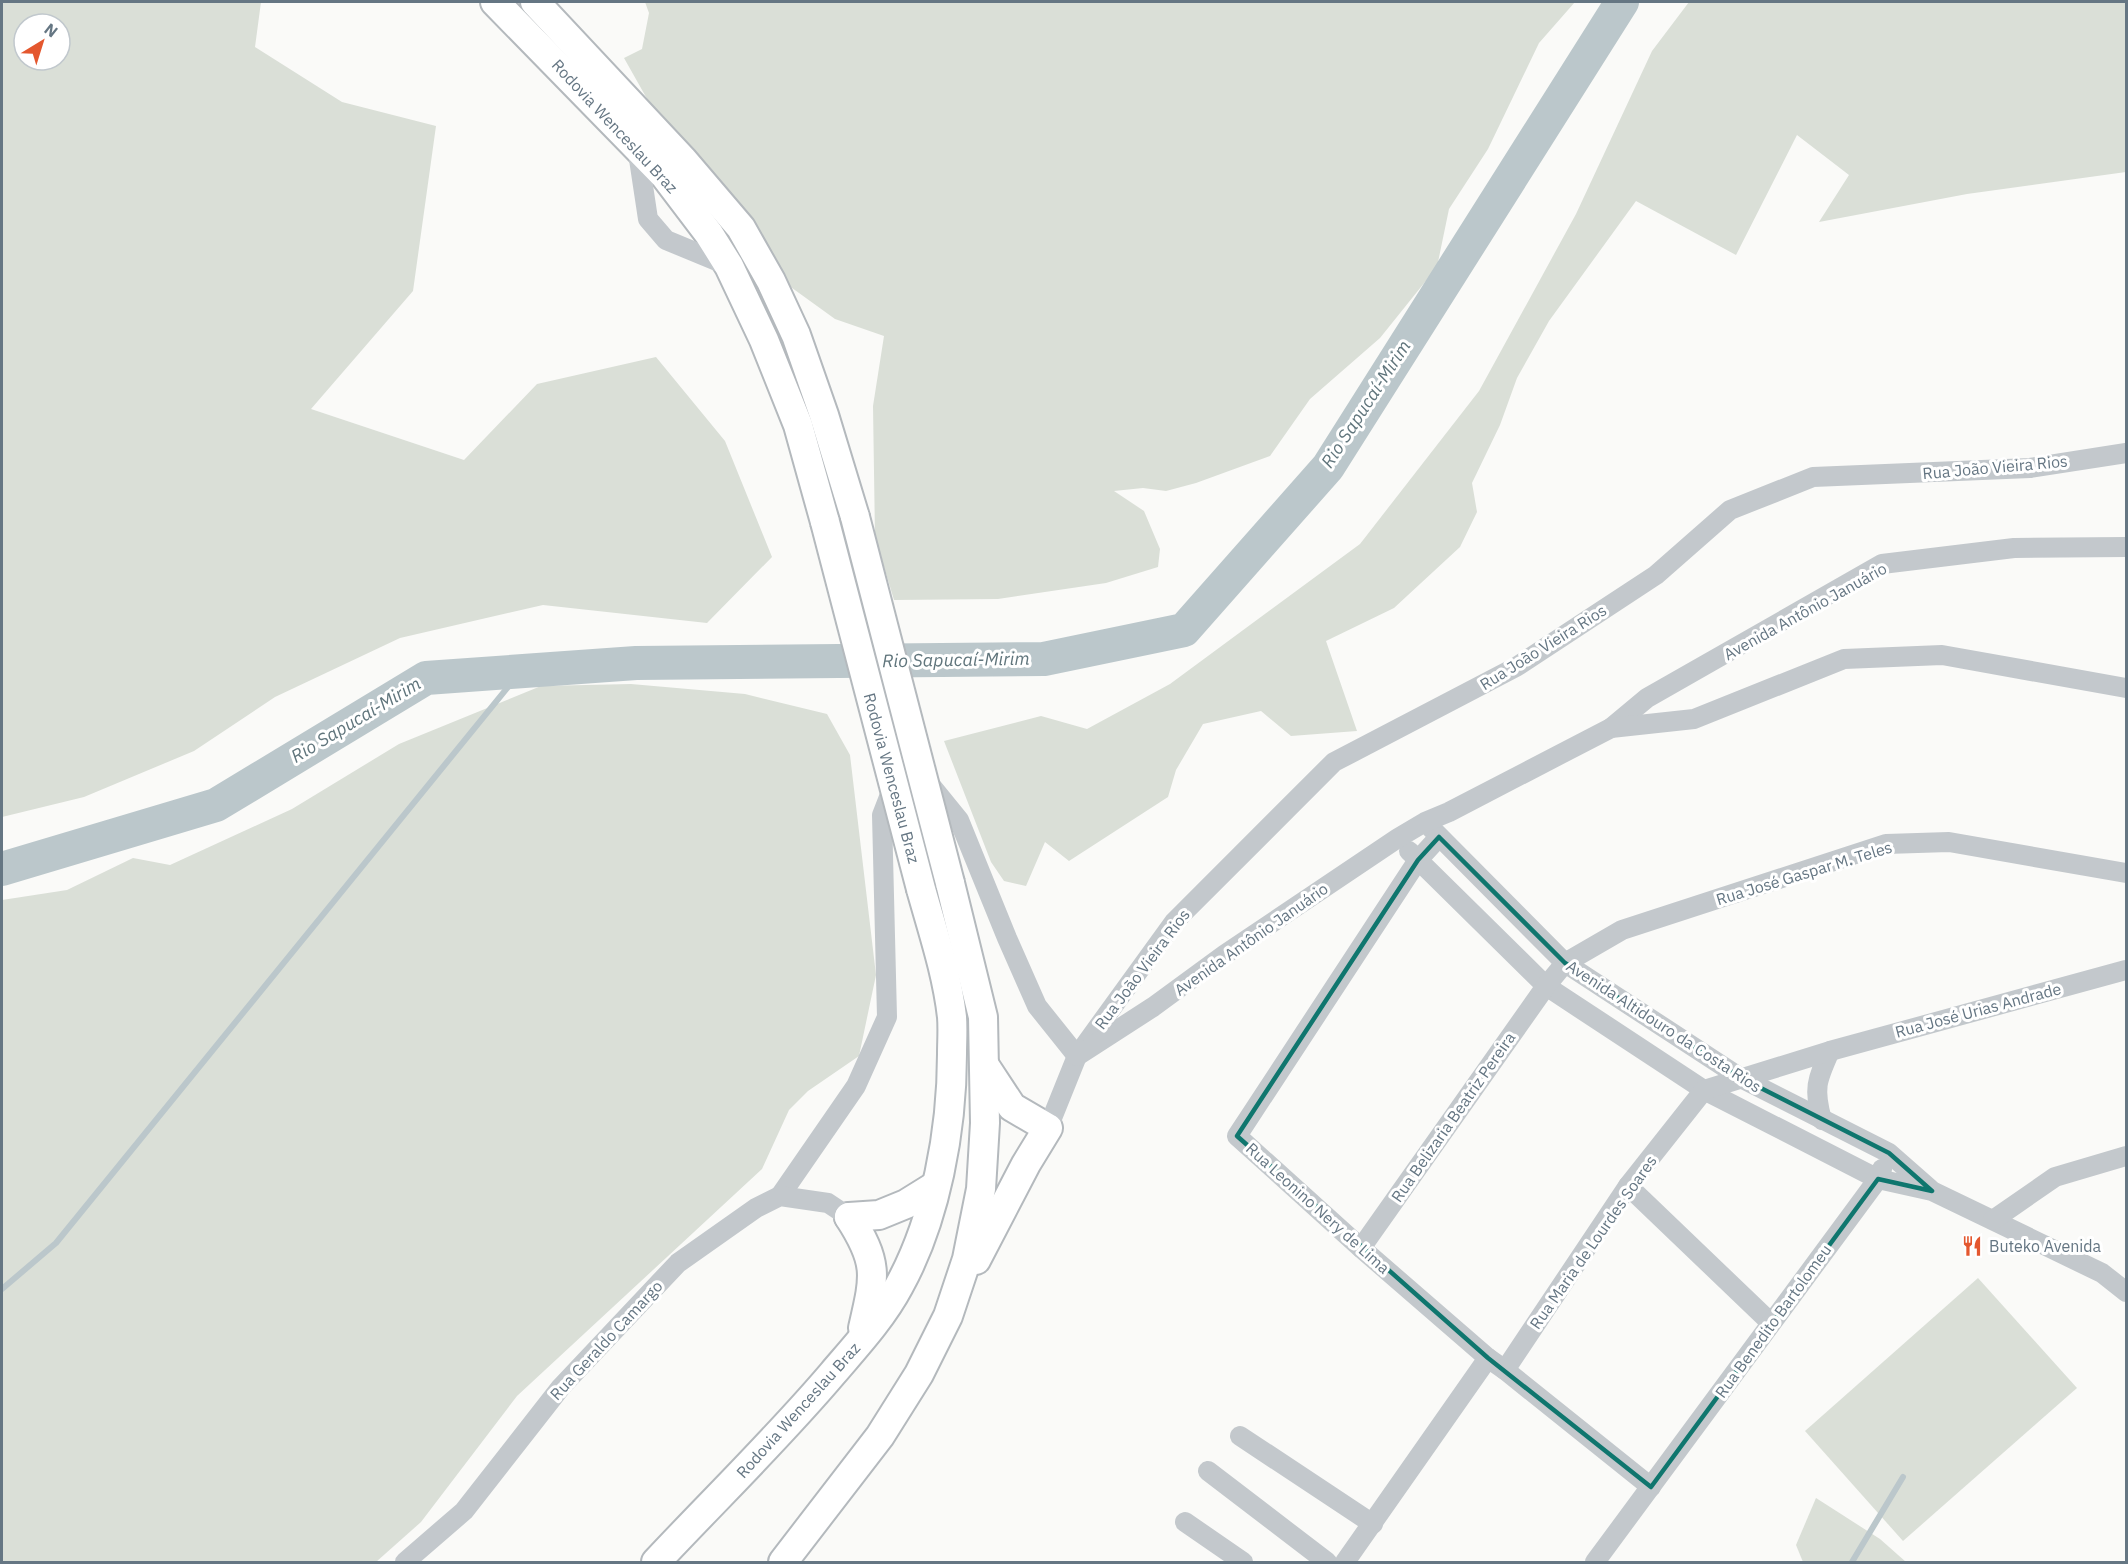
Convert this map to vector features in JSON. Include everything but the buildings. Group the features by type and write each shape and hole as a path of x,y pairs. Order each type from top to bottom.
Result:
{"highway":[{"name":"Rodovia Wenceslau Braz","path":"495,2 665,176 709,234 729,266 764,340 798,425 825,522 921,889 944,968 952,1019 952,1080 946,1131 935,1186 921,1236 898,1287 860,1342 813,1397 656,1562"},
{"name":"Rodovia Wenceslau Braz","path":"535,2 683,160 741,228 771,281 796,334 824,415 855,518 983,1017 985,1066 981,1188 967,1259 948,1316 919,1374 880,1437 783,1563"},
{"path":"948,1316 1026,1164 1048,1128 1012,1107 985,1066"},
{"path":"860,1342 872,1288 872,1263 862,1237 849,1217 879,1215 906,1204 935,1186"}],"street":[{"path":"637,146 648,219 666,240 729,266"},
{"name":"Rua João Vieira Rios","path":"1048,1128 1077,1056 1174,922 1334,762 1516,667 1656,575 1730,510 1813,477 2030,468 2127,453"},
{"name":"Avenida Antônio Januário","path":"1077,1056 1153,1007 1224,955 1398,838 1425,822 1449,812 1611,728 1647,699 1882,564 2014,548 2127,547"},
{"path":"1611,728 1694,719 1844,659 1942,655 2127,688"},
{"path":"849,1217 828,1203 780,1196 856,1086 887,1017 882,816 889,797 904,786 917,783 933,788 959,820 1037,1006 1077,1056"},
{"name":"Avenida Altidouro da Costa Rios","path":"1425,822 1565,963 1741,1078 1889,1153 1932,1191"},
{"name":"Rua Leonino Nery de Lima","path":"1439,837 1418,860 1237,1136 1488,1358 1651,1487"},
{"name":"Avenida Altidouro da Costa Rios","path":"1398,838 1546,986 1704,1090 1878,1179 1932,1191 2102,1273 2127,1292"},
{"name":"Rua José Gaspar M. Teles","path":"1565,963 1622,930 1886,844 1949,842 2127,873"},
{"name":"Rua Belizaria Beatriz Pereira","path":"1361,1248 1546,986 1565,963"},
{"name":"Rua José Urias Andrade","path":"1741,1078 1830,1051 2127,970"},
{"path":"1822,1120 1816,1099 1817,1080 1830,1051"},
{"path":"1704,1090 1741,1078"},
{"name":"Rua Maria de Lourdes Soares","path":"1505,1370 1628,1186 1704,1090"},
{"name":"Rua Benedito Bartolomeu","path":"1595,1563 1878,1179 1889,1153"},
{"path":"1993,1221 2055,1177 2127,1156"},
{"path":"1628,1186 1771,1323"},
{"name":"Rua Geraldo Camargo","path":"405,1563 464,1511 561,1387 678,1263 756,1208 780,1196"},
{"path":"1345,1563 1488,1358"},
{"path":"1240,1436 1373,1524"},
{"path":"1208,1471 1327,1563"},
{"path":"1185,1522 1243,1563"}],"highlighted area":[{"path":"1439,837 1565,963 1741,1078 1889,1153 1932,1191 1878,1179 1651,1487 1488,1358 1237,1136 1418,860"}],"shaded area":[{"path":"2,2 261,2 255,47 342,102 436,126 413,291 311,409 464,460 537,384 656,357 725,441 772,557 707,623 543,605 400,638 275,697 194,751 84,797 2,817"},
{"path":"645,2 1575,2 1539,43 1488,149 1449,209 1437,267 1380,338 1310,399 1270,456 1196,483 1166,491 1143,488 1114,491 1144,511 1160,549 1158,567 1106,583 998,599 894,600 875,537 873,406 884,336 835,319 781,280 737,201 659,120 624,58 642,49 649,13"},
{"path":"1689,2 2126,2 2126,172 1967,194 1819,222 1849,175 1797,135 1736,255 1636,201 1549,321 1517,378 1500,425 1472,483 1477,512 1460,547 1394,608 1326,641 1357,731 1291,736 1261,711 1203,724 1176,770 1168,797 1069,861 1045,842 1026,886 1004,881 991,862 944,741 1041,716 1087,729 1170,684 1360,544 1479,391 1576,214 1652,51"},
{"path":"631,684 745,694 827,714 850,755 876,975 859,1056 808,1091 789,1110 762,1169 517,1396 421,1522 376,1562 2,1562 2,900 67,890 133,858 170,865 292,809 399,744 541,686"},
{"path":"1978,1278 2077,1388 1903,1541 1805,1431"},
{"path":"1816,1498 1880,1539 1906,1562 1803,1562 1796,1545"}],"waterway":[{"name":"Rio Sapucaí-Mirim","path":"2,869 216,805 426,678 636,663 1044,659 1184,630 1328,467 1622,2"},
{"path":"2,1289 56,1243 521,671"},
{"path":"1852,1562 1903,1477"}],"place":[{"name":"Buteko Avenida","path":"1972,1246"}]}
